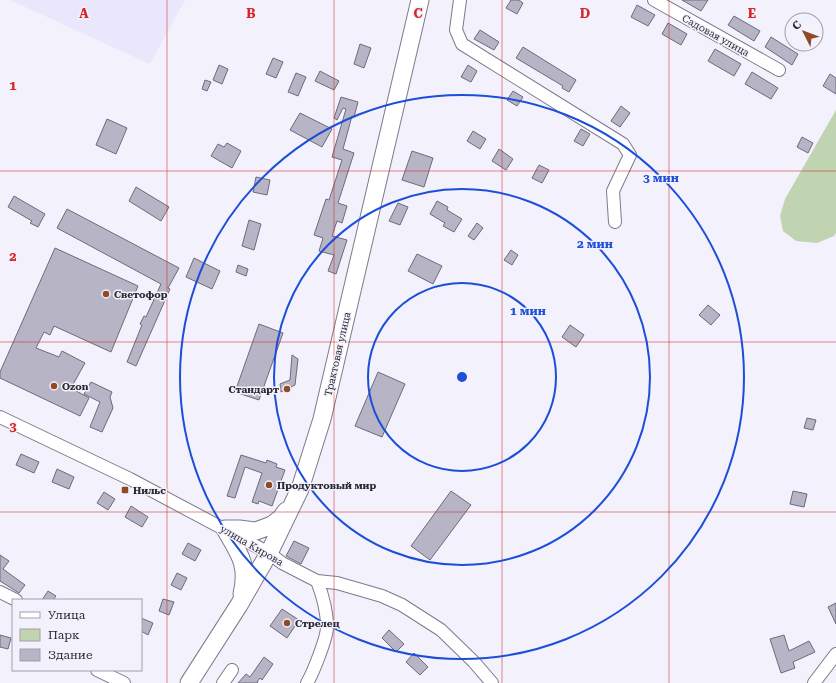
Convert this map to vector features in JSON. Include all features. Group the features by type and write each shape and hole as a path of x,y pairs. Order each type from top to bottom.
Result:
{"highway":[{"name":"Трактовая улица","path":"189,683 239,605 269,553 300,489 322,419 420,0"},
{"path":"239,605 244,583 244,568 240,555 225,529 256,531 272,525 281,518 300,489"}],"street":[{"path":"460,0 456,30 462,44 623,144 630,155 613,191 616,222"},
{"name":"Садовая улица","path":"654,0 779,70"},
{"name":"улица Кирова","path":"0,417 92,460 225,529 317,582 337,584 374,594 402,605 441,630 474,662 492,683"},
{"path":"307,683 313,673 327,629 324,600 317,582"},
{"path":"0,592 14,599"},
{"path":"814,683 836,654"},
{"path":"223,683 232,670"},
{"path":"99,671 124,683"}],"shaded area":[{"path":"10,0 185,0 150,64"}],"green space":[{"path":"836,110 836,233 834,236 817,243 796,241 783,231 780,216 785,199"}],"building":[{"path":"511,0 519,0 523,3 517,14 506,8"},
{"path":"682,0 708,0 701,11"},
{"path":"637,5 655,15 648,26 631,17"},
{"path":"734,16 760,31 754,41 728,25"},
{"path":"668,23 687,34 681,45 662,34"},
{"path":"480,30 499,42 494,50 474,39"},
{"path":"771,37 784,45 784,52 795,52 798,54 792,65 765,47"},
{"path":"360,44 371,48 364,68 354,64"},
{"path":"523,47 576,80 569,92 562,88 563,86 516,58"},
{"path":"715,49 741,64 734,76 708,61"},
{"path":"273,58 283,62 276,78 266,74"},
{"path":"219,65 228,69 222,84 213,80"},
{"path":"468,65 477,71 471,82 461,77"},
{"path":"320,71 339,81 334,90 315,81"},
{"path":"752,72 778,88 771,99 745,84"},
{"path":"296,73 306,77 298,96 288,92"},
{"path":"830,74 836,78 836,94 823,86"},
{"path":"205,80 211,82 207,91 202,89"},
{"path":"513,91 523,97 517,106 507,100"},
{"path":"341,97 358,102 354,117 352,116 343,149 354,153 338,203 347,206 342,223 337,221 332,236 347,240 336,274 328,271 334,255 319,251 323,238 314,235 326,199 329,200 342,160 332,157 346,109 343,108 337,120 334,118"},
{"path":"621,106 630,113 620,127 611,121"},
{"path":"300,113 332,129 322,147 290,130"},
{"path":"107,119 127,128 116,154 96,145"},
{"path":"581,129 590,134 583,146 574,141"},
{"path":"473,131 486,139 480,149 467,141"},
{"path":"802,137 813,143 808,153 797,147"},
{"path":"227,143 241,151 232,168 211,156 218,144 224,147"},
{"path":"499,149 513,159 506,170 492,161"},
{"path":"412,151 433,158 424,187 402,180"},
{"path":"539,165 549,170 542,183 532,178"},
{"path":"256,177 270,180 267,195 253,192"},
{"path":"136,187 169,207 161,221 129,201"},
{"path":"14,196 45,214 38,227 30,223 32,221 8,207"},
{"path":"437,201 448,207 447,210 462,219 454,232 443,226 445,223 430,214"},
{"path":"398,203 408,207 400,225 389,221"},
{"path":"67,209 179,268 168,288 170,289 136,366 127,362 142,325 140,324 144,316 146,317 161,284 57,228"},
{"path":"249,220 261,224 254,250 242,246"},
{"path":"477,223 483,228 474,240 468,236"},
{"path":"55,248 138,286 111,352 54,326 50,335 44,332 36,348 59,357 62,351 85,363 71,388 89,398 80,416 0,378 0,372"},
{"path":"511,250 518,255 512,265 504,260"},
{"path":"417,254 442,266 433,284 408,271"},
{"path":"194,258 220,271 212,289 186,277"},
{"path":"238,265 248,269 246,276 236,272"},
{"path":"708,305 720,315 711,325 699,315"},
{"path":"259,324 283,333 259,400 235,392"},
{"path":"570,325 584,335 576,347 562,337"},
{"path":"292,355 298,359 295,385 281,392 280,384 290,380"},
{"path":"378,372 405,384 382,437 355,426"},
{"path":"91,382 112,392 110,397 113,408 102,432 90,427 100,402 84,394"},
{"path":"807,418 816,420 813,430 804,428"},
{"path":"21,454 39,462 34,473 16,465"},
{"name":"Продуктовый мир","path":"241,455 266,463 267,460 277,464 276,467 285,470 272,506 259,501 258,504 252,502 262,473 245,467 235,498 227,496"},
{"path":"57,469 74,477 69,489 52,482"},
{"path":"451,491 471,505 430,560 411,546"},
{"path":"793,491 807,494 804,507 790,504"},
{"path":"104,492 115,499 108,510 97,503"},
{"path":"131,506 148,517 142,527 125,517"},
{"path":"294,541 309,548 301,564 286,556"},
{"path":"188,543 201,550 195,561 182,554"},
{"path":"0,555 9,561 3,569 25,585 19,593 0,581"},
{"path":"177,573 187,578 181,590 171,585"},
{"path":"48,591 56,596 54,599 43,599"},
{"path":"163,599 174,602 169,615 159,611"},
{"path":"836,603 836,624 828,607"},
{"path":"282,609 299,620 287,638 270,626"},
{"path":"142,618 153,623 148,635 142,632"},
{"path":"389,630 404,644 396,652 382,638"},
{"path":"0,635 11,638 8,649 0,647"},
{"path":"784,635 789,651 809,641 815,652 793,662 795,668 781,673 770,639"},
{"path":"414,653 428,667 420,675 406,662"},
{"path":"264,657 273,664 262,680 260,678 257,682 258,683 238,683 246,674 250,677"}],"place":[{"name":"Светофор","path":"106,294"},
{"name":"Ozon","path":"54,386"},
{"name":"Стандарт","path":"287,389"},
{"name":"Продуктовый мир","path":"269,485"},
{"name":"Нильс","path":"125,490"},
{"name":"Стрелец","path":"287,623"}]}
